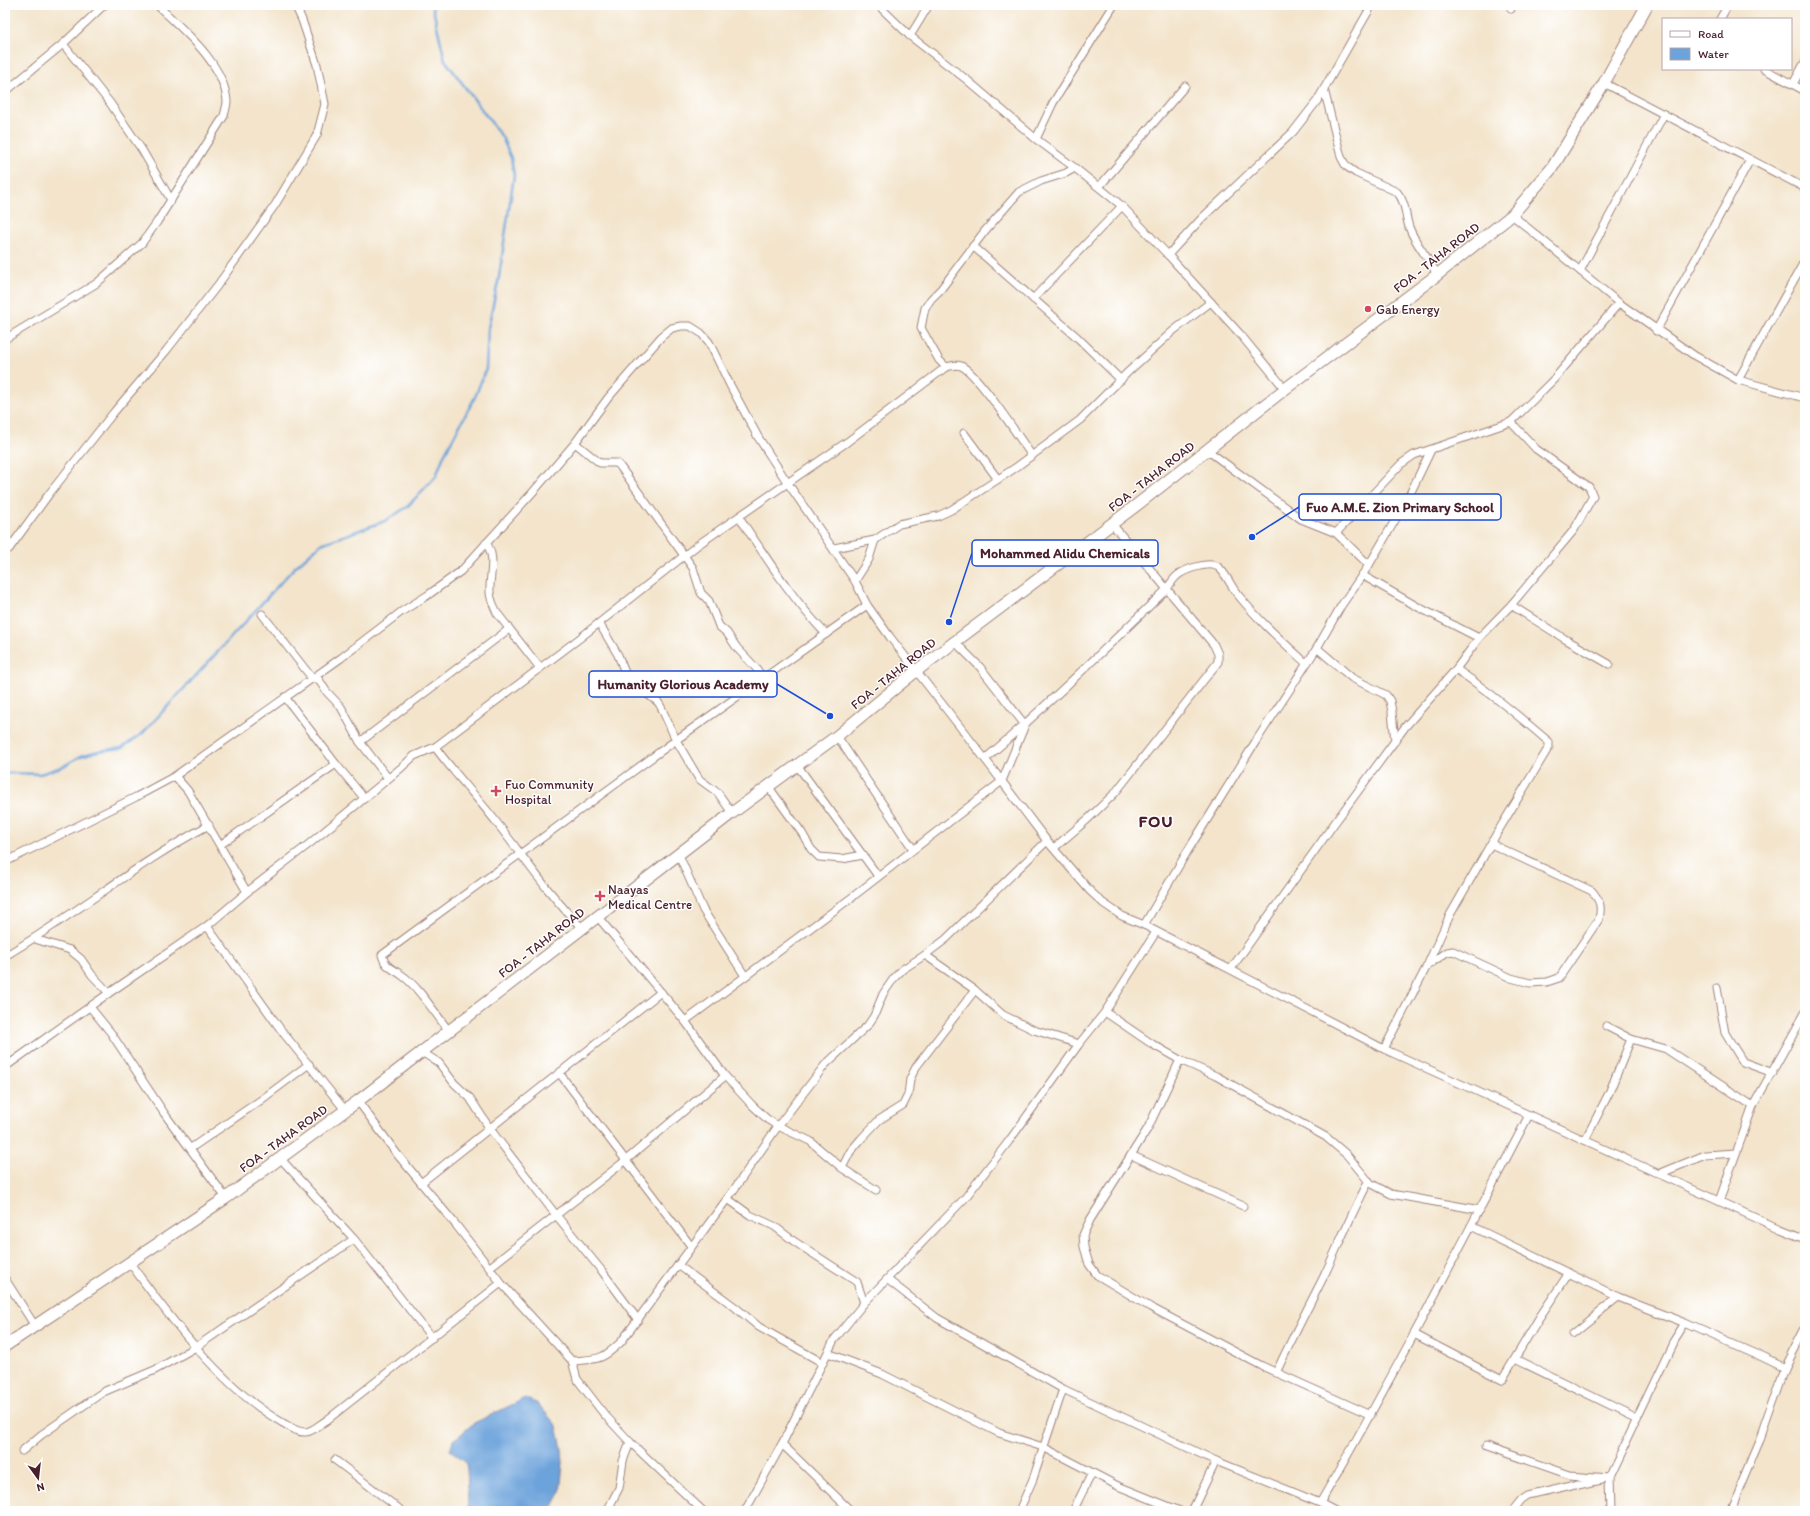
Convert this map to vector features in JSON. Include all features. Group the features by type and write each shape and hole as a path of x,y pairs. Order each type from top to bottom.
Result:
{"street":[{"path":"5,92 63,44 104,5"},
{"path":"5,339 97,283 142,243 224,116 227,103 225,87 216,68 191,38 157,5"},
{"path":"5,551 9,549 100,430 166,351 217,286 275,205 317,134 324,104 317,65 302,20 295,5"},
{"path":"878,5 910,36 967,80 1036,139 1076,168 1122,206 1240,334 1285,389"},
{"path":"910,36 929,5"},
{"path":"1036,139 1053,103 1114,5"},
{"path":"1168,255 1202,218 1293,132 1317,101 1372,5"},
{"name":"FOA - TAHA ROAD","path":"5,1346 226,1198 358,1101 732,813 837,736 916,671 1112,524 1285,389 1437,275 1512,215 1552,168 1604,83 1647,5"},
{"path":"1721,18 1728,5"},
{"path":"63,44 110,104 142,150 171,200"},
{"path":"1793,84 1805,62"},
{"path":"1766,70 1805,90"},
{"path":"1604,83 1805,188"},
{"path":"1099,187 1184,86"},
{"path":"1324,89 1341,157 1346,166 1356,173 1397,192 1402,197 1409,226 1437,275"},
{"path":"1580,271 1664,114"},
{"path":"1656,331 1750,160"},
{"path":"946,367 939,360 921,328 922,319 928,304 973,246 1019,192 1041,181 1066,173 1076,168"},
{"path":"1033,299 1122,206"},
{"path":"1512,215 1619,303 1656,331 1695,356 1738,380 1805,398"},
{"path":"973,246 1078,338 1120,380"},
{"path":"1738,380 1805,260"},
{"path":"834,548 875,540 899,524 938,516 951,510 1032,456 1080,420 1120,380 1173,331 1211,302"},
{"path":"1336,533 1401,464 1414,455 1511,422 1554,379 1619,303"},
{"path":"5,862 175,776 249,725 401,612 461,571 533,492 574,443 608,398 661,337 672,328 690,326 701,332 709,342 751,424 787,482 834,548 855,581 867,605 1047,841 1090,891 1103,903 1122,916 1144,925 1231,969 1384,1049 1780,1229 1805,1238"},
{"path":"5,1067 207,926 247,892 309,844 414,756 435,747 599,623 716,531 739,517 787,482 847,442 946,367 958,365 963,367 971,374 993,401 1032,456"},
{"path":"1231,969 1395,741 1456,669 1479,638 1511,605 1574,530 1593,496 1589,487 1536,449 1511,422"},
{"path":"964,433 997,478"},
{"path":"574,443 600,463 610,464 616,462 619,464 693,568 701,593 709,601 719,626 727,633 737,648 756,668 763,679"},
{"path":"1207,450 1301,519 1336,533 1369,565"},
{"path":"1144,925 1187,852 1306,663 1317,648 1341,606 1369,565 1408,498 1431,450"},
{"path":"739,517 784,584 808,616 826,634"},
{"path":"1054,848 1088,819 1114,793 1218,662 1218,654 1214,646 1112,524"},
{"path":"855,581 870,558 875,540"},
{"path":"486,543 492,554 490,593 497,613 540,668"},
{"path":"985,759 1025,725 1167,589 1171,581 1179,574 1202,565 1210,564 1217,566 1223,571 1231,586 1240,598 1306,663"},
{"path":"1362,575 1418,607 1479,638"},
{"path":"449,1031 412,984 404,976 386,965 382,955 676,740 867,605"},
{"path":"1511,605 1565,639 1609,664"},
{"path":"262,614 312,678 319,680 326,691 341,707 360,742 388,778"},
{"path":"599,623 618,655 628,680 658,702 665,713 676,740 699,779 718,793 732,813"},
{"path":"360,742 510,629"},
{"path":"955,642 980,667 1025,725"},
{"path":"1317,648 1352,678 1386,695 1390,702 1392,712 1395,741"},
{"path":"1384,1049 1427,966 1433,948 1450,915 1529,777 1542,760 1549,746 1549,742 1488,692 1456,669"},
{"path":"286,697 336,764 364,798"},
{"path":"685,1021 1002,781 1025,725"},
{"path":"837,736 913,849"},
{"path":"435,747 562,908 582,928"},
{"path":"220,845 336,764"},
{"path":"797,765 878,876"},
{"path":"175,776 188,791 247,892"},
{"path":"768,786 802,833 811,849 819,857 842,859 863,855"},
{"path":"5,956 35,939 77,908 154,857 209,825"},
{"path":"572,1362 600,1359 607,1355 621,1342 691,1246 728,1199 778,1126 825,1065 868,1025 874,1016 883,994 894,978 961,926 1047,841"},
{"path":"1427,966 1447,952 1452,951 1511,978 1530,983 1547,982 1558,978 1599,918 1602,909 1598,899 1592,892 1490,844"},
{"path":"678,855 703,910 745,976"},
{"path":"597,916 685,1021 725,1076 752,1105 767,1119 778,1126 810,1141 842,1168 876,1190"},
{"path":"207,926 281,1030 345,1110"},
{"path":"745,1511 782,1444 834,1340 864,1304 965,1198 1009,1142 1079,1044 1105,1012 1156,932"},
{"path":"35,939 70,950 81,960 92,975 109,993"},
{"path":"925,955 975,990 1003,1015 1034,1030 1079,1044"},
{"path":"1717,988 1725,1034 1743,1062 1773,1073"},
{"path":"842,1168 850,1152 879,1120 902,1105 908,1095 910,1079 916,1067 975,990"},
{"path":"421,1183 560,1074 661,992"},
{"path":"90,1007 111,1033 164,1113 226,1198"},
{"path":"1105,1012 1132,1032 1180,1060 1216,1076 1326,1137 1347,1155 1368,1181 1391,1194 1480,1210"},
{"path":"1719,1201 1753,1106 1773,1073 1805,1013"},
{"path":"1606,1026 1631,1039 1666,1049 1753,1106"},
{"path":"1585,1140 1609,1093 1631,1039"},
{"path":"422,1052 439,1063 454,1083 470,1098 490,1129 556,1215 602,1271 638,1320"},
{"path":"1180,1060 1148,1128 1090,1220 1083,1235 1084,1247 1089,1264 1097,1275 1150,1307 1276,1373 1371,1415"},
{"path":"191,1148 261,1100 309,1064"},
{"path":"560,1074 691,1246"},
{"path":"490,1267 625,1161 725,1076"},
{"path":"358,1101 397,1154 501,1282 572,1362 577,1379 586,1392 630,1442 704,1511"},
{"path":"1320,1503 1371,1415 1472,1226 1529,1115"},
{"path":"1659,1174 1705,1155 1736,1152"},
{"path":"1131,1155 1243,1206"},
{"path":"280,1158 354,1239 432,1338"},
{"path":"1276,1373 1297,1326 1324,1276 1349,1218 1368,1181"},
{"path":"728,1199 750,1215 774,1226 795,1242 857,1282 864,1304"},
{"path":"1472,1226 1618,1297 1685,1323 1785,1368"},
{"path":"22,1451 41,1435 103,1392 155,1370 196,1347 354,1239"},
{"path":"130,1263 161,1306 196,1347 231,1384 274,1418 297,1431 305,1432 312,1430 327,1420 501,1282"},
{"path":"678,1265 735,1307 759,1327 822,1363"},
{"path":"1414,1334 1502,1380 1539,1318 1569,1273"},
{"path":"5,1279 35,1326"},
{"path":"888,1280 937,1318 1063,1389 1216,1461 1320,1503 1335,1511"},
{"path":"1572,1334 1618,1297"},
{"path":"1609,1511 1608,1478 1673,1342 1685,1323"},
{"path":"1730,1511 1759,1442 1785,1368 1805,1329"},
{"path":"828,1353 882,1374 999,1433 1042,1447 1118,1486 1180,1511"},
{"path":"1515,1359 1637,1418"},
{"path":"1019,1511 1033,1479 1042,1447 1063,1389"},
{"path":"607,1511 619,1488 623,1461 630,1442"},
{"path":"782,1444 851,1511"},
{"path":"1487,1446 1570,1475 1608,1478"},
{"path":"335,1460 402,1511"},
{"path":"1192,1511 1216,1461"},
{"path":"1073,1511 1092,1473"},
{"path":"1513,1511 1522,1500 1528,1496 1608,1478"}],"water":[{"path":"526,1398 538,1404 557,1426 562,1448 563,1463 560,1493 550,1511 468,1511 466,1465 462,1459 450,1450 453,1441 474,1423"}],"waterway":[{"path":"5,774 40,774 62,767 81,756 98,751 122,748 143,733 294,568 321,544 385,521 407,507 436,476 444,455 475,397 486,369 488,328 499,277 514,175 511,158 502,137 445,60 432,5"}],"place":[{"name":"Gab Energy","path":"1368,309"},
{"name":"Fuo A.M.E. Zion Primary School","path":"1252,537"},
{"name":"Mohammed Alidu Chemicals","path":"949,622"},
{"name":"Humanity Glorious Academy","path":"830,716"},
{"name":"Fuo Community Hospital","path":"496,791"},
{"name":"Naayas Medical Centre","path":"600,896"}],"district":[{"name":"FOU","path":"1156,821"}]}
